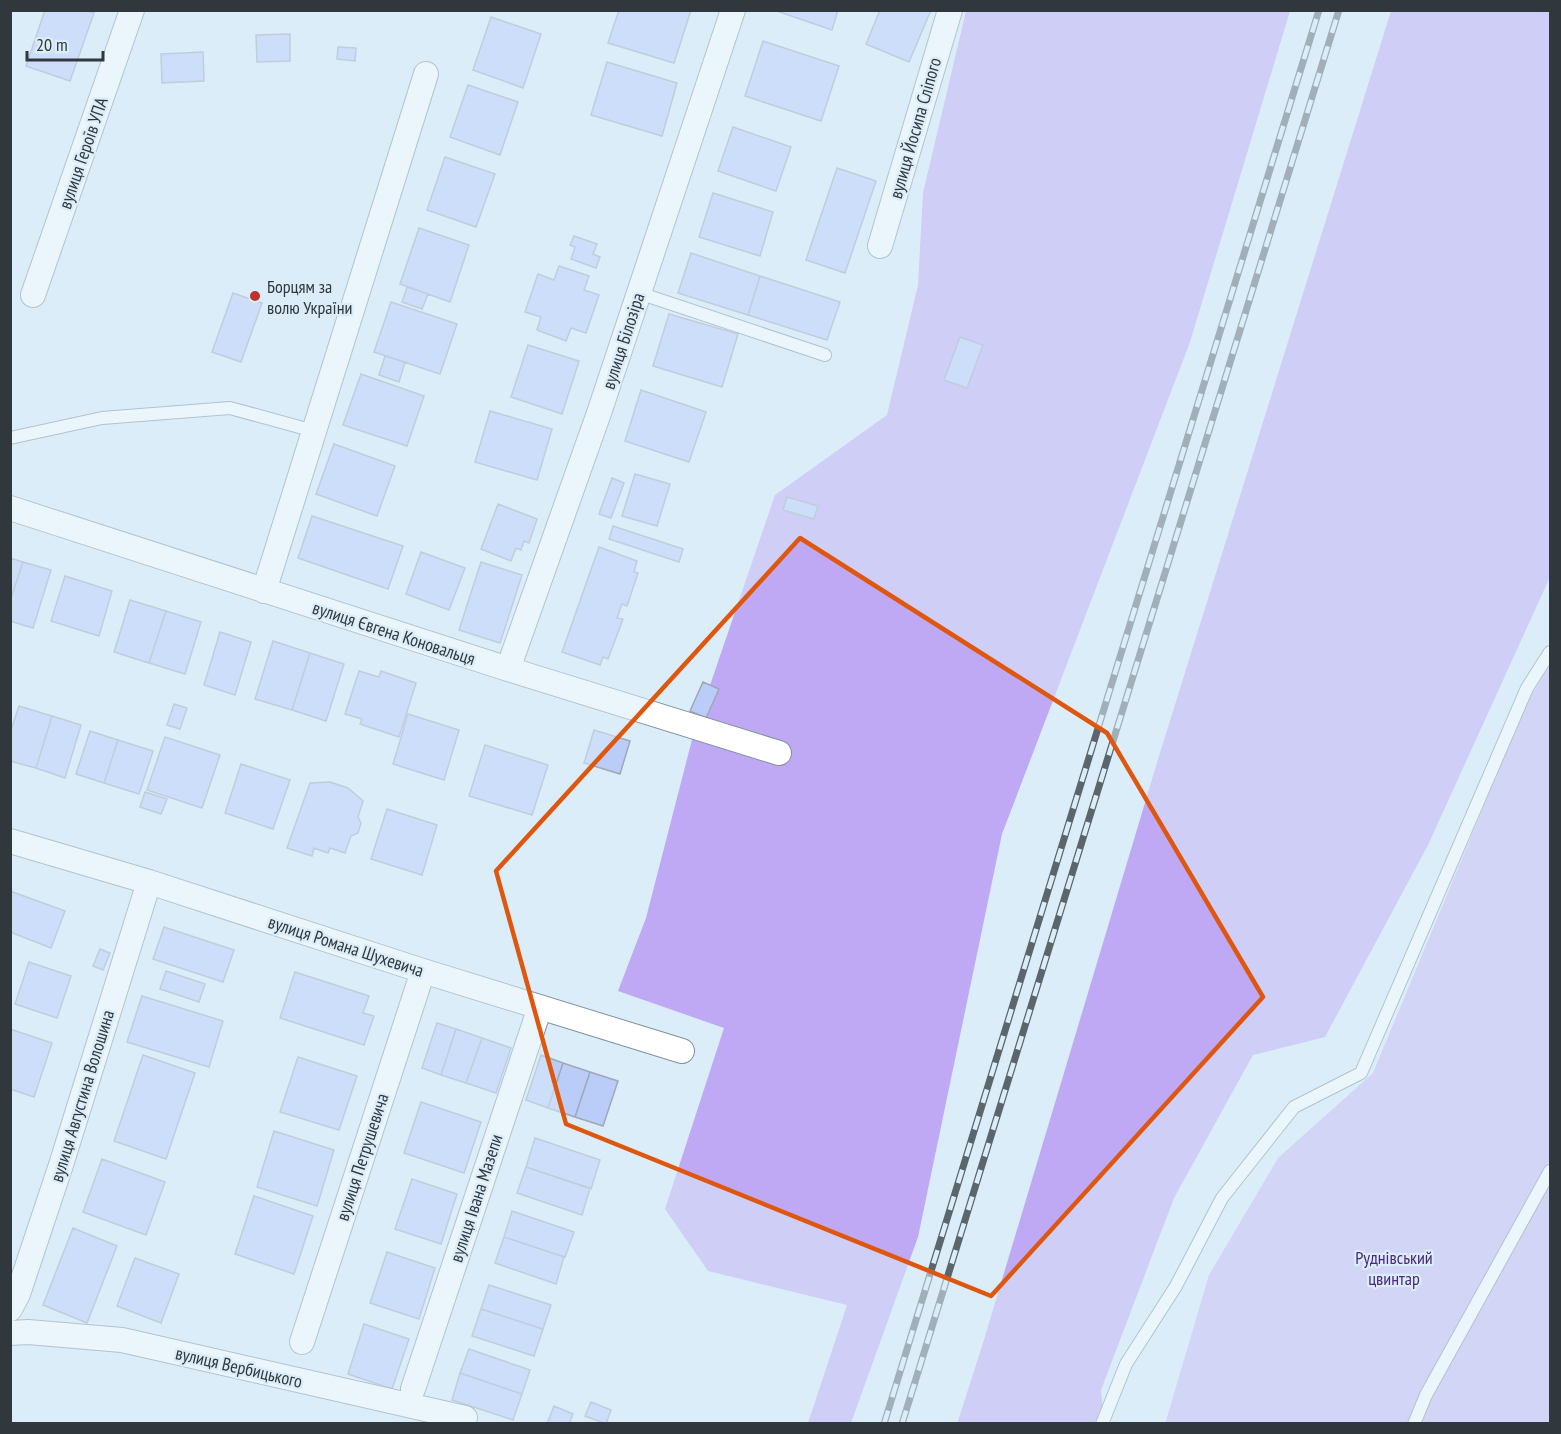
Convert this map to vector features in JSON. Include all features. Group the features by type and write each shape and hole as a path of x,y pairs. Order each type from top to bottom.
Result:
{"street":[{"name":"вулиця Героїв УПА","path":"33,295 132,10"},
{"name":"вулиця Білозіра","path":"508,669 599,413 733,10"},
{"name":"вулиця Йосипа Сліпого","path":"880,246 950,10"},
{"path":"264,591 426,74"},
{"name":"вулиця Євгена Коновальця","path":"10,508 508,669 779,753"},
{"name":"вулиця Романа Шухевича","path":"10,841 149,882 423,971 682,1051"},
{"name":"вулиця Августина Волошина","path":"10,1309 18,1294 61,1165 149,882"},
{"name":"вулиця Петрушевича","path":"302,1342 423,971"},
{"name":"вулиця Івана Мазепи","path":"413,1389 540,1007"},
{"name":"вулиця Вербицького","path":"10,1333 28,1332 122,1340 465,1418"}],"lane":[{"path":"639,293 825,355"},
{"path":"10,438 102,418 230,408 314,430"},
{"path":"1102,1424 1126,1364 1176,1286 1222,1198 1294,1107 1361,1073 1527,688 1551,652"},
{"path":"1414,1424 1426,1395 1551,1171"}],"highlighted area":[{"path":"800,538 1107,733 1263,997 991,1296 566,1124 496,871"}],"green space":[{"name":"Руднівський цвинтар","path":"1550,665 1550,1423 1165,1424 1209,1275 1278,1158 1373,1073 1527,702"}],"shaded area":[{"path":"966,11 1290,11 1190,342 1002,834 918,1237 851,1423 808,1423 847,1305 708,1271 665,1209 724,1028 618,991 646,918 694,732 775,495 887,415 918,285 923,193"},
{"path":"1391,11 1550,11 1550,577 1428,845 1325,1037 1253,1055 1174,1198 1101,1390 1104,1423 957,1424 1159,756"}],"building":[{"path":"45,10 86,10 94,13 70,81 26,66"},
{"path":"619,10 691,10 674,63 608,43"},
{"path":"774,10 838,10 832,30"},
{"path":"880,10 931,10 909,62 866,44"},
{"path":"491,17 541,34 523,88 473,70"},
{"path":"290,34 290,61 257,62 256,35"},
{"path":"763,41 839,66 821,121 745,96"},
{"path":"338,47 356,48 355,61 337,59"},
{"path":"203,52 204,81 162,83 161,54"},
{"path":"607,62 677,83 662,136 591,115"},
{"path":"468,85 518,102 500,155 450,137"},
{"path":"733,127 791,147 776,191 718,171"},
{"path":"445,157 495,174 476,227 427,210"},
{"path":"837,168 876,181 845,273 806,260"},
{"path":"713,193 773,212 760,256 699,237"},
{"path":"419,228 469,245 450,302 400,284"},
{"path":"574,236 597,244 593,254 600,257 596,268 571,259 575,247 570,245"},
{"path":"691,253 760,276 748,315 678,293"},
{"path":"559,266 589,276 584,290 599,295 586,333 571,328 566,341 537,330 541,317 525,312 538,274 554,280"},
{"path":"760,276 840,302 827,340 748,315"},
{"path":"407,287 428,294 422,309 402,302"},
{"path":"233,293 262,303 241,362 212,352"},
{"path":"391,302 457,324 440,374 374,352"},
{"path":"669,314 738,334 722,387 653,366"},
{"path":"960,337 983,345 967,388 944,380"},
{"path":"528,345 579,361 562,414 511,397"},
{"path":"385,356 405,362 399,382 379,375"},
{"path":"361,374 424,396 407,446 343,425"},
{"path":"641,390 706,412 689,462 625,441"},
{"path":"490,411 552,429 537,480 475,462"},
{"path":"334,444 395,466 377,516 316,494"},
{"path":"635,474 670,484 657,526 622,516"},
{"path":"612,478 624,483 611,518 599,514"},
{"path":"787,497 818,506 814,519 783,510"},
{"path":"498,504 537,519 529,543 524,541 521,550 516,548 511,561 481,549"},
{"path":"312,516 403,546 388,589 298,558"},
{"path":"613,526 683,549 679,562 609,539"},
{"path":"599,547 637,561 634,572 638,573 627,606 622,604 617,618 623,619 608,659 603,657 600,665 562,652"},
{"path":"421,552 465,568 449,610 406,594"},
{"path":"10,558 23,562 10,601"},
{"path":"23,562 51,570 33,628 10,621 10,601"},
{"path":"481,562 522,575 500,643 459,630"},
{"path":"65,576 112,591 99,636 51,621"},
{"path":"130,600 166,611 149,663 114,652"},
{"path":"166,611 201,622 185,674 149,663"},
{"path":"220,632 251,642 235,695 204,685"},
{"path":"273,641 310,653 292,710 255,699"},
{"path":"310,653 344,664 326,721 292,710"},
{"path":"359,671 379,677 381,671 416,683 399,737 360,724 362,719 345,714"},
{"path":"703,682 719,689 706,718 690,711"},
{"path":"174,704 187,708 180,729 167,725"},
{"path":"19,706 52,716 36,768 10,761 10,733"},
{"path":"408,714 459,730 444,780 393,764"},
{"path":"52,716 81,725 65,778 36,768"},
{"path":"594,730 630,741 620,774 584,763"},
{"path":"90,731 118,740 104,783 76,774"},
{"path":"165,737 220,755 202,808 147,790"},
{"path":"118,740 153,751 139,794 104,783"},
{"path":"485,745 548,765 532,815 469,796"},
{"path":"241,764 290,780 273,829 225,813"},
{"path":"330,782 348,788 363,801 358,817 361,823 358,833 351,836 345,853 330,848 328,853 314,848 312,856 287,848 310,783"},
{"path":"145,792 167,799 161,814 140,807"},
{"path":"387,809 437,825 422,875 371,859"},
{"path":"10,891 65,911 51,948 10,932"},
{"path":"164,927 234,950 223,982 153,959"},
{"path":"100,949 110,953 103,970 93,966"},
{"path":"29,962 71,976 57,1018 15,1004"},
{"path":"166,971 205,984 199,1002 160,989"},
{"path":"295,972 369,996 363,1013 374,1016 364,1045 280,1018"},
{"path":"142,996 223,1021 209,1067 127,1042"},
{"path":"437,1023 456,1029 441,1075 422,1068"},
{"path":"10,1029 52,1043 34,1097 10,1089"},
{"path":"456,1029 482,1038 466,1083 441,1075"},
{"path":"482,1038 511,1048 496,1093 466,1083"},
{"path":"143,1055 195,1073 166,1159 114,1141"},
{"path":"541,1055 563,1063 548,1108 526,1100"},
{"path":"298,1057 357,1076 339,1130 280,1112"},
{"path":"563,1063 590,1072 575,1117 548,1108"},
{"path":"590,1072 618,1081 603,1126 575,1117"},
{"path":"421,1102 481,1122 464,1173 404,1153"},
{"path":"274,1131 334,1150 317,1206 257,1187"},
{"path":"535,1138 600,1160 591,1189 526,1167"},
{"path":"102,1159 165,1182 146,1235 83,1212"},
{"path":"526,1167 590,1188 582,1215 517,1193"},
{"path":"412,1179 457,1194 441,1244 395,1229"},
{"path":"254,1196 313,1216 294,1274 235,1254"},
{"path":"512,1211 574,1232 565,1257 504,1237"},
{"path":"73,1228 117,1246 87,1323 43,1305"},
{"path":"504,1237 564,1257 556,1284 495,1263"},
{"path":"387,1252 435,1268 419,1319 370,1303"},
{"path":"135,1258 179,1274 161,1323 117,1306"},
{"path":"489,1285 551,1305 543,1329 481,1309"},
{"path":"481,1309 543,1329 534,1356 472,1336"},
{"path":"364,1324 409,1339 392,1389 348,1374"},
{"path":"469,1349 530,1370 522,1394 460,1373"},
{"path":"460,1373 522,1394 513,1420 452,1400"},
{"path":"591,1402 611,1410 606,1424 585,1416"},
{"path":"554,1406 573,1414 569,1424 547,1424"}],"railway":[{"path":"884,1424 1319,10"},
{"path":"902,1424 1339,10"}],"place":[{"name":"Борцям за волю України","path":"255,296"}]}
